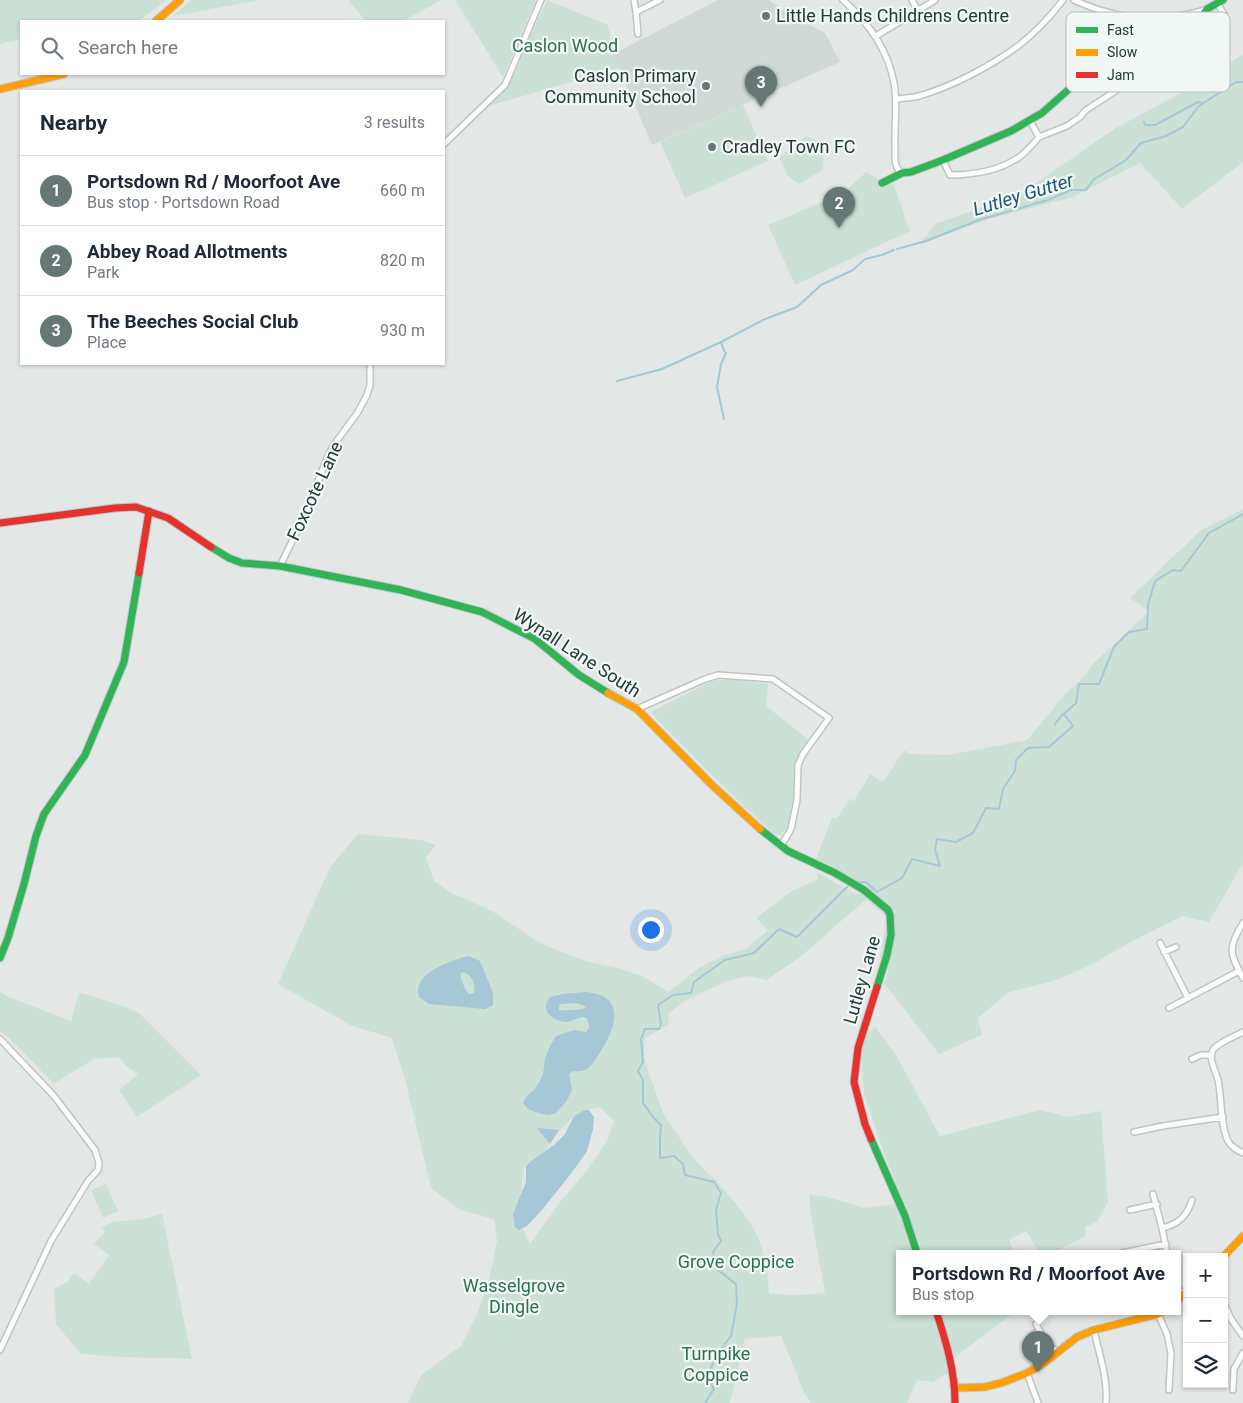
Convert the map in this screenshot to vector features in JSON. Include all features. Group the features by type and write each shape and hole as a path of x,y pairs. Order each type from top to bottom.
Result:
{"street":[{"path":"157,20 180,0"},
{"path":"445,143 505,85 541,0"},
{"path":"634,0 638,34"},
{"path":"636,12 660,0"},
{"path":"843,0 855,10 876,36 892,73 896,99 895,162 897,169 902,173"},
{"path":"912,0 918,11"},
{"path":"876,36 935,0"},
{"path":"896,99 929,92 994,62 1018,46 1048,18 1063,0"},
{"path":"1074,0 1109,12"},
{"path":"1198,12 1220,2"},
{"path":"0,89 60,75"},
{"path":"882,184 902,173 911,172 943,160 1011,132 1042,113 1066,92"},
{"path":"943,160 950,175 968,175 996,170 1023,154 1039,138 1067,126 1086,110 1114,92"},
{"path":"1030,121 1039,138"},
{"name":"Foxcote Lane","path":"280,566 304,517 333,446 358,412 367,395 370,385 370,365"},
{"path":"0,523 122,508 136,508 149,511 124,662 85,755 44,814 36,836 11,930 0,958"},
{"name":"Wynall Lane South","path":"149,511 168,518 195,538 229,558 242,563 280,566 401,590 482,612 535,639 579,675 638,709 712,785 781,846"},
{"path":"638,709 705,679 718,676 773,679 829,718 803,754 798,765 798,800 791,828 781,846"},
{"name":"Lutley Lane","path":"781,846 864,890 888,910 890,915 891,934 887,955 858,1048 854,1082 865,1124 905,1216 916,1250"},
{"path":"1243,923 1232,943 1232,952 1243,978"},
{"path":"1160,943 1188,998"},
{"path":"1164,952 1176,947"},
{"path":"1169,1008 1239,971"},
{"path":"1243,1032 1216,1047 1211,1055 1218,1081 1225,1135 1231,1146 1243,1153"},
{"path":"0,1040 54,1096 96,1150 99,1163 98,1170 88,1181 51,1241 0,1350"},
{"path":"1192,1059 1211,1055"},
{"path":"1134,1132 1223,1117"},
{"path":"1153,1194 1157,1204 1167,1250"},
{"path":"1162,1228 1179,1221 1189,1210 1192,1200"},
{"path":"1130,1210 1157,1204"},
{"path":"1228,1253 1243,1236"},
{"path":"1137,1250 1166,1244"},
{"path":"1228,1313 1231,1319 1240,1326 1243,1336"},
{"path":"937,1315 949,1351 956,1388 955,1403"},
{"path":"956,1388 984,1387 1001,1383 1027,1373 1044,1363 1077,1337 1094,1330 1150,1315"},
{"path":"1162,1315 1171,1353 1169,1390"},
{"path":"1036,1324 1044,1340 1056,1352"},
{"path":"1094,1330 1106,1376 1106,1403 1114,1403"},
{"path":"1032,1335 1040,1331"},
{"path":"1234,1390 1234,1369 1243,1353"},
{"path":"1027,1373 1038,1403"}],"shaded area":[{"name":"Caslon Primary Community School","path":"718,0 769,0 781,9 825,33 840,62 652,145 613,54"}],"green space":[{"path":"0,0 166,0 140,20 20,20 20,39 0,44"},
{"path":"191,0 260,0 173,16"},
{"path":"348,0 442,0 405,20 365,20"},
{"name":"Caslon Wood","path":"455,0 536,0 503,77"},
{"name":"Caslon Wood","path":"547,0 608,25 613,54 619,68 489,106 506,88"},
{"path":"1243,54 1243,162 1182,209 1140,163 1073,197 988,219 919,245 935,224 1020,194 1116,128 1183,92 1230,92 1230,63"},
{"name":"Cradley Town FC","path":"743,105 768,161 685,198 660,142"},
{"path":"806,136 824,144 823,170 799,184 787,175 779,157"},
{"path":"866,172 883,183 894,185 910,231 795,285 768,225 845,192"},
{"path":"1243,509 1243,863 1209,922 1183,916 1129,943 1095,963 1059,979 1007,993 978,1018 982,1035 939,1054 884,983 889,970 880,958 887,917 867,900 800,957 767,980 749,976 727,981 684,1001 668,1014 669,1024 644,1040 644,1058 663,1113 693,1158 716,1180 751,1224 763,1253 769,1293 797,1295 825,1292 812,1222 809,1194 828,1197 864,1208 896,1204 914,1250 896,1250 896,1315 936,1315 947,1350 949,1372 933,1382 917,1380 907,1403 811,1403 805,1395 781,1336 745,1339 730,1403 408,1403 421,1375 461,1346 477,1314 489,1280 497,1241 494,1219 460,1210 431,1188 406,1083 392,1038 352,1026 278,984 330,867 358,834 421,840 436,845 426,857 434,881 452,893 492,911 537,941 554,949 589,962 618,968 642,976 668,992 699,968 724,955 746,949 768,930 756,918 790,892 818,879 817,872 855,894 871,891 815,861 832,818 837,818 850,799 854,801 870,774 883,782 904,750 910,754 948,755 1027,740 1068,691 1084,677 1092,665 1149,611 1130,598 1201,530","holes":["600,1107 614,1121 607,1141 587,1170 560,1202 530,1244 517,1216 521,1197 523,1169 536,1160 556,1134 574,1116 585,1110"]},
{"path":"714,680 768,684 766,706 809,740 794,764 794,803 788,826 781,835 774,834 758,819 650,712"},
{"path":"0,991 6,996 71,1021 79,992 126,1007 139,1013 201,1075 137,1117 119,1090 138,1074 126,1066 119,1057 94,1059 54,1084 10,1039 0,1032"},
{"path":"875,1026 896,1055 940,1136 1040,1110 1068,1117 1101,1111 1108,1202 1097,1222 1085,1227 1085,1237 1057,1250 1038,1250 1026,1231 1009,1240 1013,1250 922,1250 885,1156 864,1095 860,1043"},
{"path":"106,1184 118,1211 103,1218 91,1190"},
{"path":"162,1214 192,1359 81,1354 56,1324 54,1289 67,1282 74,1273 89,1284 109,1255 94,1244 105,1231 102,1227 112,1222 143,1219"},
{"path":"941,1315 1011,1315 955,1357"}],"water":[{"path":"468,956 480,961 493,993 493,1005 485,1009 429,1004 419,997 418,989 420,982 425,976 446,963","holes":["466,973 473,980 474,993 469,994 463,985 460,974"]},
{"path":"586,992 598,994 607,999 612,1005 614,1021 607,1040 592,1064 584,1070 579,1072 573,1071 569,1074 572,1090 566,1102 556,1113 549,1115 541,1114 528,1109 523,1103 526,1097 535,1089 543,1075 545,1058 551,1044 556,1036 574,1030 586,1032 589,1027 587,1018 584,1017 564,1022 557,1020 549,1014 546,1005 550,997","holes":["560,1004 577,1004 586,1008 559,1010"]},
{"path":"589,1110 594,1117 587,1151 542,1210 527,1226 519,1230 515,1227 513,1214 526,1182 526,1167 555,1144 565,1134 574,1116"},
{"path":"537,1128 559,1130 550,1144"}],"waterway":[{"name":"Lutley Gutter","path":"1230,86 1236,82 1243,82"},
{"name":"Lutley Gutter","path":"897,249 926,241 979,220 1048,200 1071,190 1086,190 1093,180 1126,160 1141,143 1166,136 1183,127 1199,106 1221,92"},
{"path":"1144,122 1145,125 1155,125 1198,102 1203,103"},
{"name":"Lutley Gutter","path":"617,381 662,369 765,319 797,307 821,285 853,270 865,259 894,250"},
{"path":"721,342 724,351"},
{"path":"724,419 717,387 725,352"},
{"path":"858,882 866,882 877,892 902,878 912,859 940,866 935,850 937,839 956,842 973,833 986,808 999,809 1003,789 1015,771 1016,760 1028,748 1049,747 1073,726 1064,714 1076,703 1079,684 1099,684 1114,647 1129,632 1147,629 1148,605 1155,581 1173,570 1181,571 1209,533 1243,514"},
{"path":"1055,724 1063,714"},
{"path":"705,1403 714,1389 707,1378 717,1354 731,1336 737,1304 736,1284 718,1270 713,1252 721,1241 718,1234 716,1210 721,1193 714,1182 685,1175 683,1164 674,1156 660,1158 661,1125 643,1103 643,1080 638,1071 643,1062 641,1039 645,1029 659,1029 661,1024 658,1005 673,995 691,993 694,982 725,960 754,953 779,929 797,937 849,885"}],"traffic: fast":[{"path":"1205,12 1223,0"},
{"path":"882,183 902,173 911,172 943,160 1011,131 1042,113 1066,92"},
{"path":"211,547 229,558 242,563 280,566 401,590 482,612 535,639 579,675 608,693"},
{"path":"0,958 8,938 36,836 44,814 85,755 124,662 139,573"},
{"path":"760,829 788,851 835,873 864,890 888,910 891,935 877,987"},
{"path":"871,1139 905,1216 916,1250"}],"traffic: slow":[{"path":"157,20 180,0"},
{"path":"0,89 60,75"},
{"path":"608,693 637,709 712,785 760,829"},
{"path":"1227,1253 1243,1236"},
{"path":"956,1388 985,1387 1001,1383 1027,1373 1044,1363 1077,1337 1094,1330 1154,1315"}],"traffic: jam":[{"path":"0,523 136,507 168,518 211,547"},
{"path":"139,573 149,511"},
{"path":"871,1139 854,1082 858,1048 877,987"},
{"path":"937,1315 952,1368 955,1403"}],"place":[{"name":"Little Hands Childrens Centre","path":"766,16"},
{"name":"Caslon Primary Community School","path":"706,86"},
{"name":"The Beeches Social Club","path":"761,107"},
{"name":"Cradley Town FC","path":"712,147"},
{"name":"Abbey Road Allotments","path":"839,228"},
{"name":"Portsdown Rd / Moorfoot Ave","path":"1038,1372"}],"park label":[{"name":"Grove Coppice","path":"736,1262"},
{"name":"Wasselgrove Dingle","path":"514,1296"},
{"name":"Turnpike Coppice","path":"716,1364"}]}
